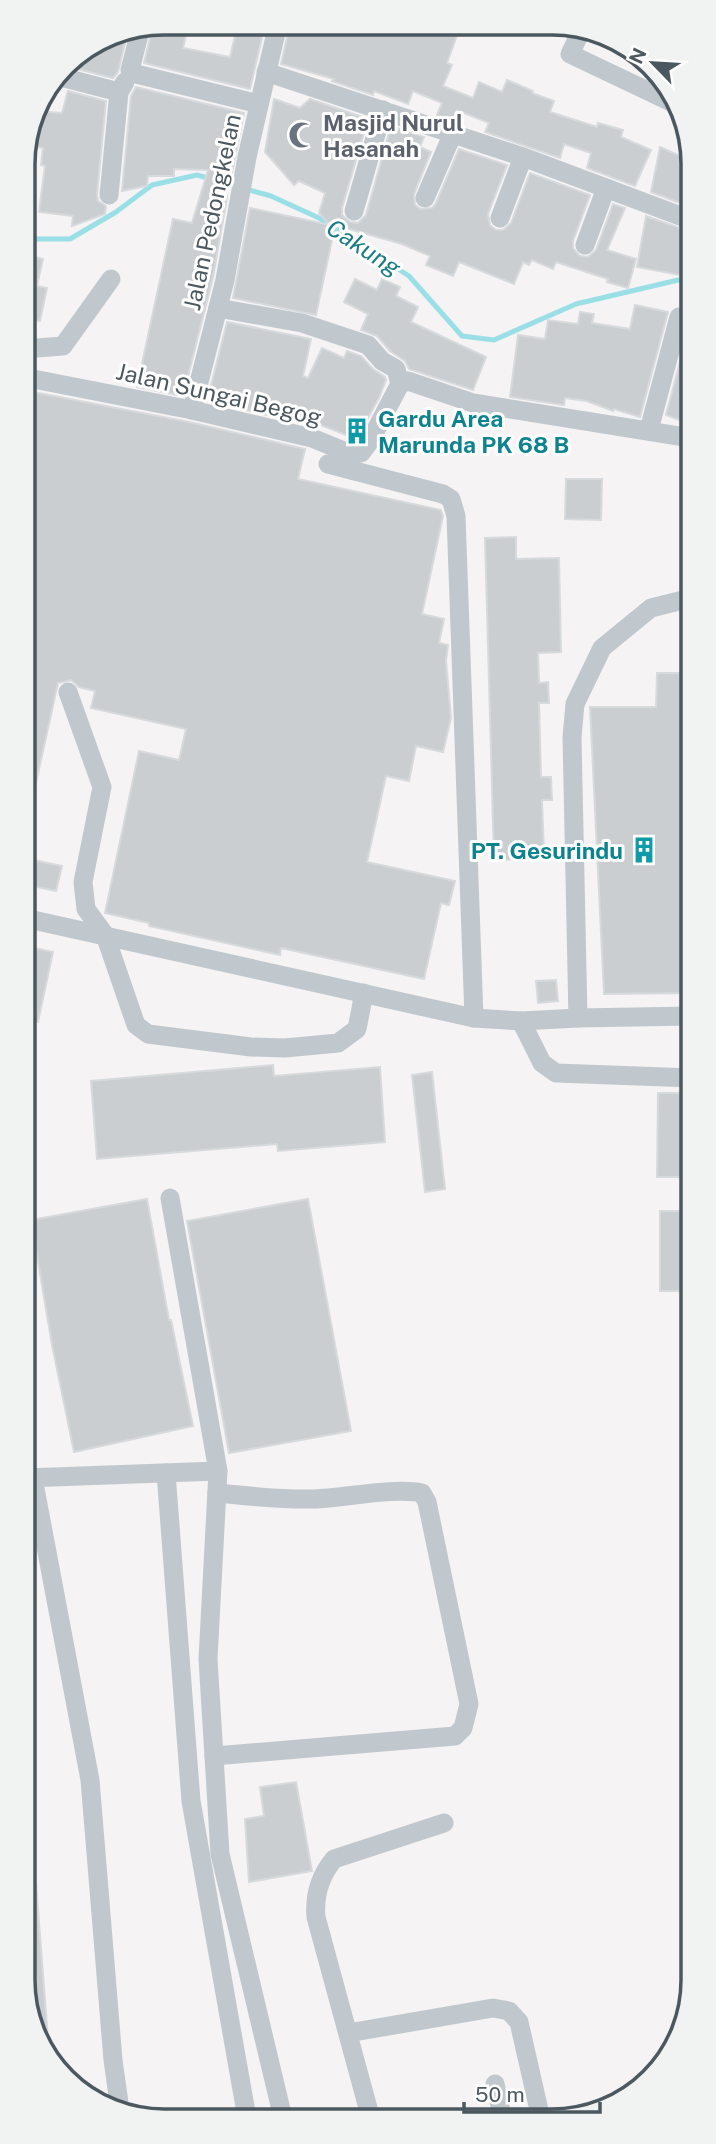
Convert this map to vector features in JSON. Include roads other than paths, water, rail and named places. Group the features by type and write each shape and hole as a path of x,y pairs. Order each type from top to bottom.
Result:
{"street":[{"name":"Jalan Pedongkelan","path":"192,410 218,309 247,157 275,35"},
{"path":"578,37 570,54 663,98"},
{"path":"109,195 119,92 131,72 139,38"},
{"path":"131,72 259,104"},
{"path":"266,72 523,157 681,216"},
{"path":"67,79 119,92"},
{"path":"354,211 383,110"},
{"path":"425,198 453,133"},
{"path":"500,218 523,157"},
{"path":"585,246 606,188"},
{"path":"35,348 63,346 111,279"},
{"path":"218,309 302,323 368,345 382,361 396,369 400,384 408,381 473,403 681,436"},
{"path":"649,430 679,317"},
{"name":"Jalan Sungai Begog","path":"35,379 192,410 312,438 351,454 361,453 370,441 400,384"},
{"path":"328,464 443,494 451,499 456,516 474,1018"},
{"path":"578,1018 572,737 575,704 602,648 651,608 681,600"},
{"path":"68,692 102,787 83,882 86,909 105,935 136,1025 148,1034 251,1047 285,1048 338,1043 357,1029 364,993"},
{"path":"35,920 474,1018 521,1021 681,1016"},
{"path":"521,1021 542,1063 556,1073 681,1078"},
{"path":"170,1198 218,1471 208,1659 220,1854 281,2109"},
{"path":"35,1478 218,1471"},
{"path":"166,1473 191,1801 245,2109"},
{"path":"214,1756 455,1736 463,1728 469,1704 427,1502 422,1493 411,1491 286,1499 216,1493"},
{"path":"35,1508 90,1780 119,2100"},
{"path":"368,2109 314,1902 323,1873 334,1859 444,1823"},
{"path":"348,2033 493,2008 509,2011 520,2022 539,2109"},
{"path":"495,2084 501,2109"}],"waterway":[{"name":"Cakung","path":"35,239 70,239 116,212 152,185 197,175 211,179"},
{"name":"Cakung","path":"224,183 271,196 319,218 409,276 462,336 494,340 576,304 681,279"}],"place":[{"name":"Masjid Nurul Hasanah","path":"302,135"},
{"name":"Gardu Area Marunda PK 68 B","path":"357,431"},
{"name":"PT. Gesurindu","path":"644,850"}]}
